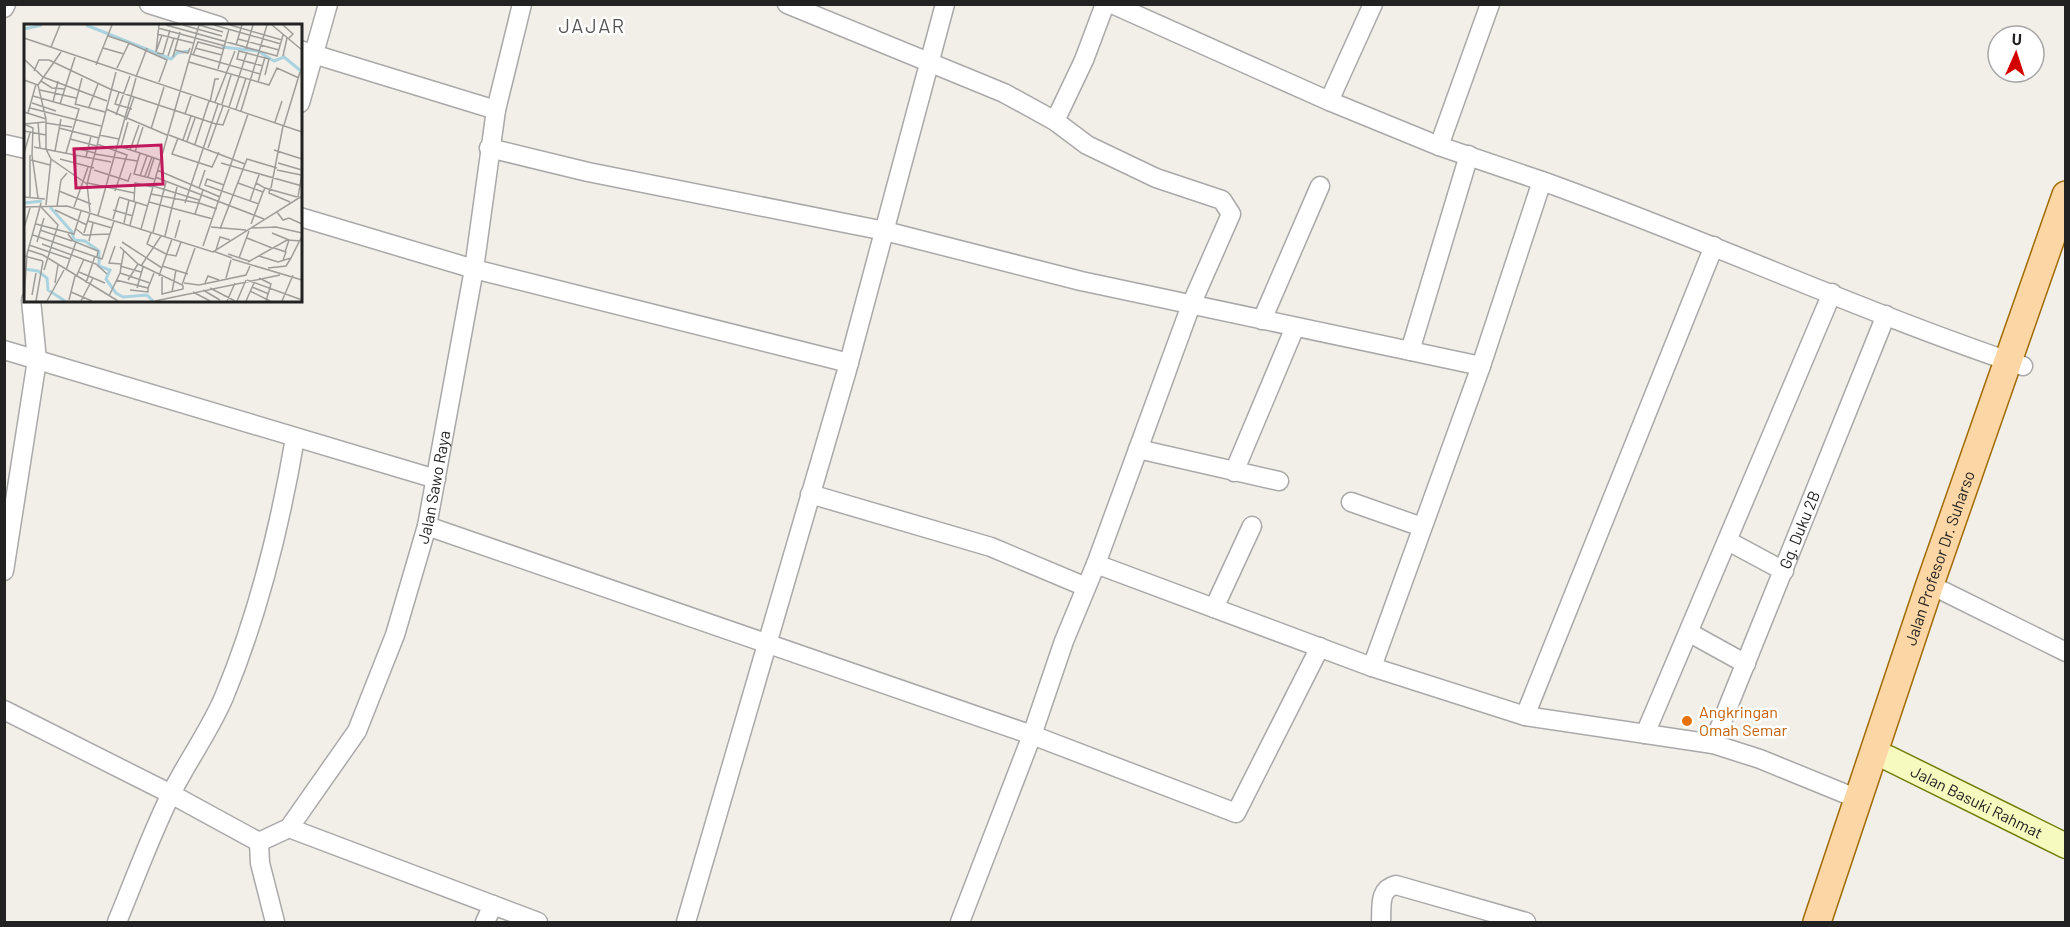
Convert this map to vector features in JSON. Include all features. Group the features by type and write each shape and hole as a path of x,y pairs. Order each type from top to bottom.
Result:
{"main road":[{"name":"Jalan Profesor Dr. Suharso","path":"1881,755 1943,591 2066,195"},
{"name":"Jalan Profesor Dr. Suharso","path":"1833,922 1866,801 2015,363 2066,246"},
{"name":"Jalan Profesor Dr. Suharso","path":"1817,922 1866,801"}],"street":[{"path":"149,4 213,24"},
{"path":"302,88 307,52 328,4"},
{"name":"Jalan Sawo Raya","path":"259,842 289,828 357,731 395,635 427,526 474,269 489,148 522,4"},
{"path":"787,4 1004,93 1055,121 1088,144 1156,178 1222,200 1228,206 1231,214 1191,305 1096,564 1064,641 1032,735 960,922"},
{"path":"686,922 765,643 849,363 945,4"},
{"path":"1055,121 1084,60 1105,4"},
{"path":"1112,4 1329,101 1439,146 1542,181 2015,363"},
{"path":"1329,101 1373,4"},
{"path":"1439,146 1490,4"},
{"path":"307,52 496,110"},
{"path":"4,144 24,149"},
{"path":"489,148 588,172 885,231 1081,281 1481,366"},
{"path":"1410,351 1469,155"},
{"path":"1372,667 1481,366 1542,181"},
{"path":"1262,320 1320,186"},
{"path":"302,218 474,269 849,363"},
{"path":"1525,716 1714,246"},
{"path":"1646,734 1833,293"},
{"path":"4,571 37,360 31,302"},
{"name":"Gg. Duku 2B","path":"1713,744 1886,315"},
{"path":"1234,472 1295,327"},
{"path":"4,350 436,479"},
{"path":"117,922 171,794 223,699 247,639 265,583 283,509 295,438"},
{"path":"1138,449 1279,481"},
{"path":"810,494 991,547 1086,587"},
{"path":"1352,502 1422,527"},
{"path":"427,526 1032,735 1236,813 1320,647"},
{"path":"1214,608 1252,526"},
{"path":"1728,541 1784,571"},
{"path":"1096,564 1372,667 1525,716 1713,744 1760,759 1866,801"},
{"path":"1943,591 2066,652"},
{"path":"1690,633 1746,664"},
{"path":"4,710 171,794 259,842 260,863 275,922"},
{"name":"Jalan Basuki Rahmat","path":"1881,755 2066,846"},
{"path":"289,828 538,922"},
{"path":"1381,922 1383,893 1387,887 1395,885 1526,922"},
{"path":"485,922 493,905"}],"place":[{"name":"Angkringan Omah Semar","path":"1687,721"}],"district":[{"name":"JAJAR","path":"592,26"}]}
